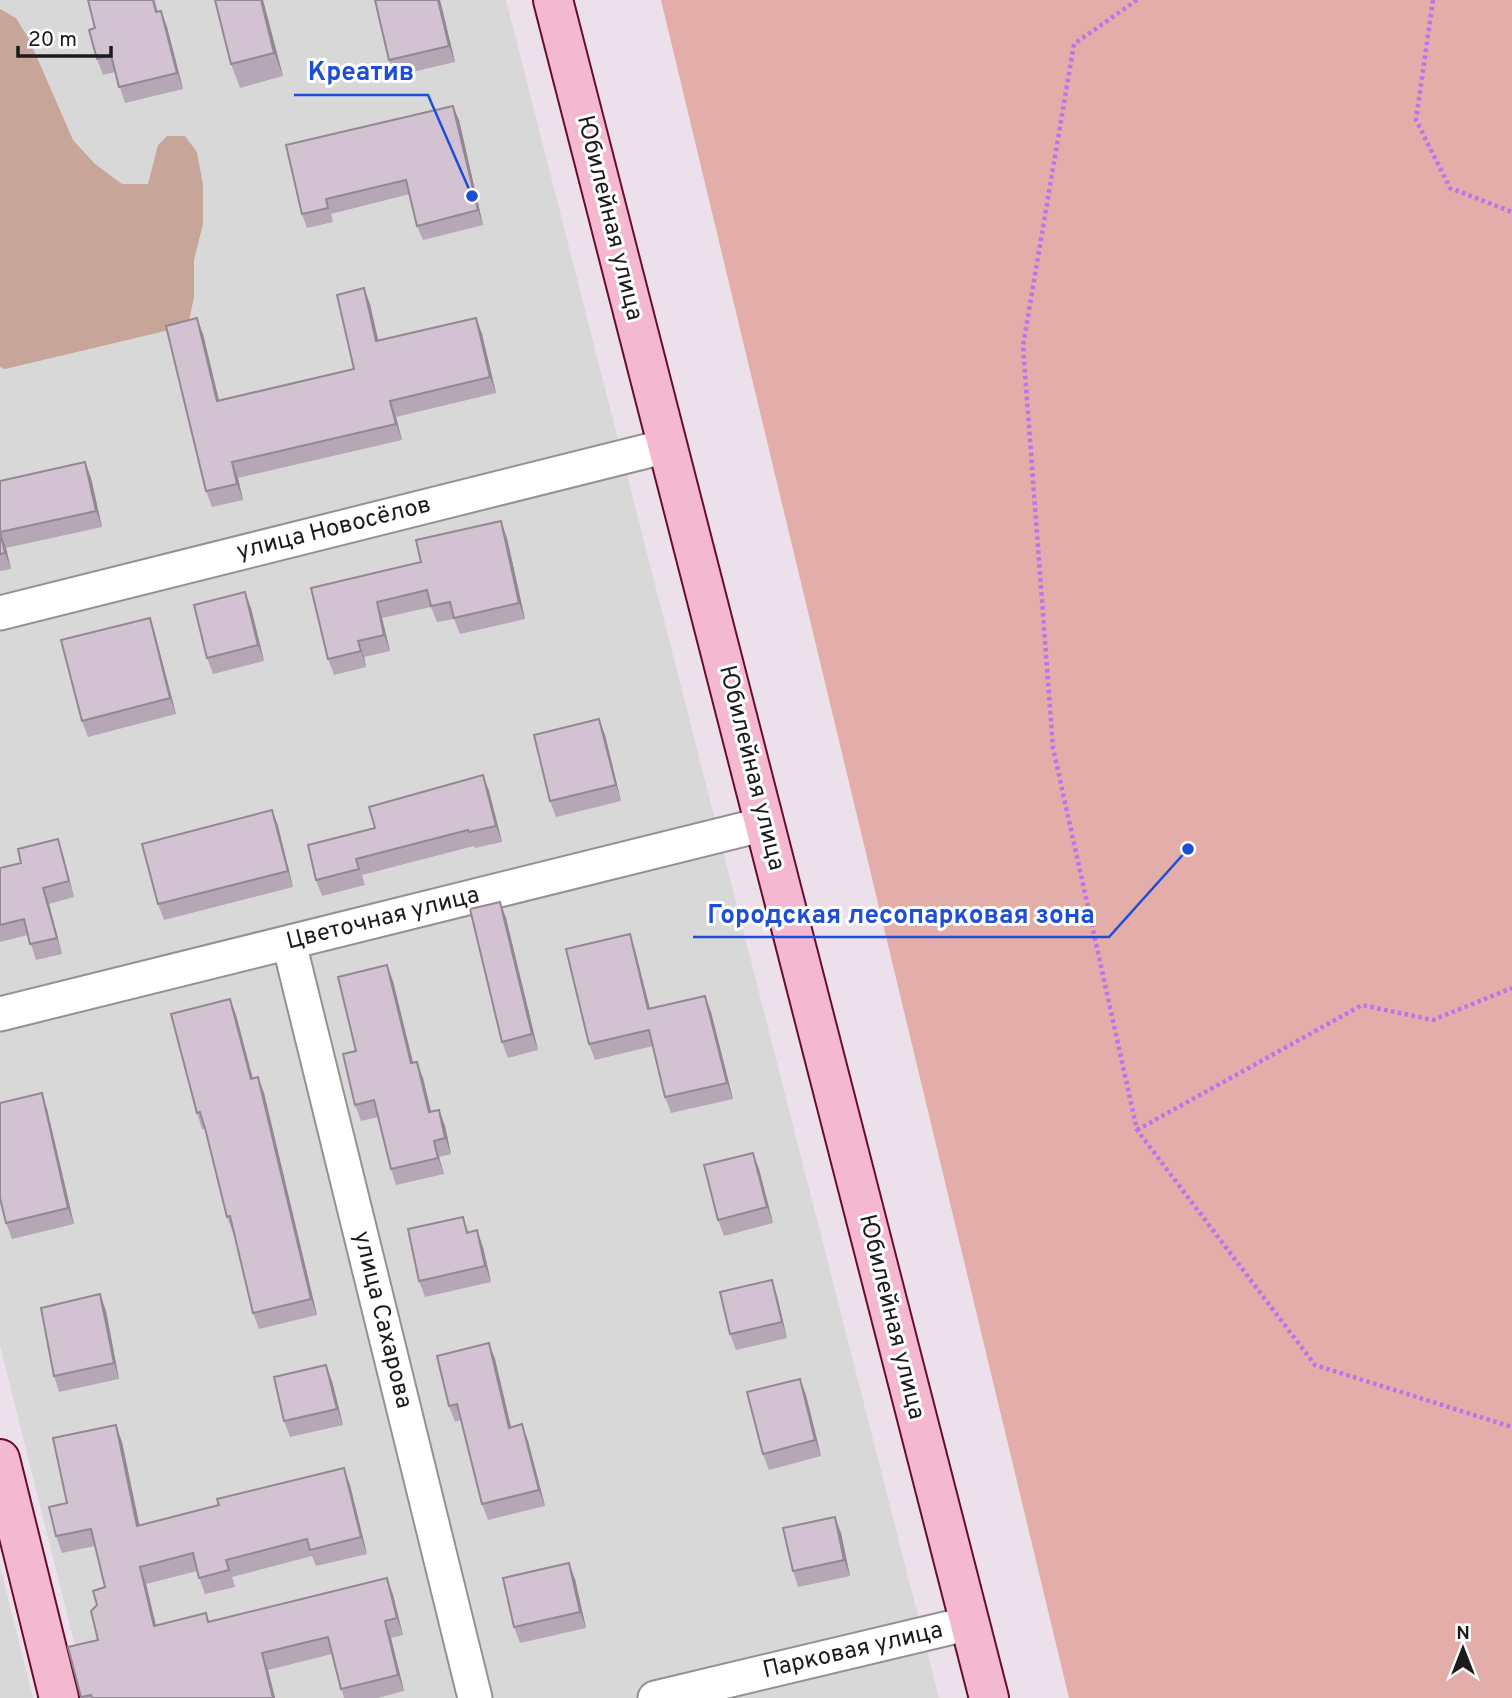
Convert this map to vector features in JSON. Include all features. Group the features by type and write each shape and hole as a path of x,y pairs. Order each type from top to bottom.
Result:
{"street":[{"name":"Юбилейная улица","path":"553,0 989,1698"},
{"name":"улица Новосёлов","path":"0,613 667,446"},
{"name":"Цветочная улица","path":"0,1014 765,824"},
{"name":"улица Сахарова","path":"289,943 475,1698"},
{"path":"0,1460 59,1698"},
{"name":"Парковая улица","path":"655,1698 970,1623"}],"path":[{"path":"1137,0 1074,44 1023,346 1053,748 1137,1130 1315,1365 1512,1427"},
{"path":"1433,0 1416,120 1450,188 1512,212"},
{"path":"1137,1130 1362,1005 1433,1020 1512,988"}],"shaded area":[{"path":"0,0 506,0 939,1698 88,1698 0,1345"},
{"path":"661,0 1512,0 1512,1698 1069,1698"},
{"path":"0,9 16,18 29,39 73,140 95,164 122,184 148,184 158,145 167,136 185,136 197,152 203,185 203,224 194,260 194,297 189,321 178,328 5,369 0,367"},
{"path":"0,1566 33,1698 0,1698"}],"building":[{"path":"88,0 153,0 156,12 161,11 177,73 119,87 111,55 97,59 89,30 95,28"},
{"path":"215,0 261,0 274,53 231,64"},
{"path":"375,0 438,0 449,46 389,60"},
{"path":"453,106 478,210 417,226 406,180 326,199 328,208 302,214 286,145"},
{"path":"364,288 376,341 476,318 490,377 390,401 396,424 232,462 237,484 206,491 166,326 197,318 217,401 354,369 337,295"},
{"path":"85,462 96,511 0,532 0,481"},
{"path":"501,521 519,603 454,618 450,602 431,606 427,590 377,602 384,635 358,641 361,651 328,659 311,588 421,562 416,540"},
{"path":"0,532 5,553 0,554"},
{"path":"245,592 258,645 207,658 194,605"},
{"path":"150,618 170,698 82,721 61,640"},
{"path":"599,719 616,785 550,801 534,735"},
{"path":"483,775 496,826 469,832 468,830 356,859 359,869 316,880 308,845 375,828 369,807"},
{"path":"272,810 288,871 158,904 142,844"},
{"path":"58,839 69,881 43,888 57,938 30,944 24,919 0,925 0,868 21,863 18,849"},
{"path":"500,902 532,1034 502,1042 470,909"},
{"path":"630,934 648,1009 705,996 727,1083 665,1097 649,1030 589,1044 566,949"},
{"path":"387,965 411,1063 417,1062 429,1112 439,1110 445,1138 434,1141 438,1158 391,1169 374,1100 355,1105 343,1054 356,1051 338,977"},
{"path":"230,999 251,1079 258,1077 311,1299 253,1313 230,1216 227,1217 206,1132 200,1112 197,1113 171,1014"},
{"path":"42,1093 68,1208 6,1223 0,1198 0,1103"},
{"path":"753,1153 767,1207 718,1220 704,1165"},
{"path":"463,1217 467,1233 477,1230 485,1266 419,1281 408,1229"},
{"path":"772,1280 782,1322 730,1334 720,1292"},
{"path":"100,1294 114,1363 54,1376 41,1308"},
{"path":"489,1343 509,1428 522,1424 539,1490 482,1504 457,1404 449,1406 437,1356"},
{"path":"326,1365 337,1409 284,1421 274,1377"},
{"path":"800,1379 815,1440 763,1454 747,1392"},
{"path":"116,1425 137,1526 219,1505 217,1499 344,1468 361,1537 310,1550 307,1539 226,1560 229,1570 199,1578 193,1553 140,1567 154,1626 206,1613 208,1622 387,1578 397,1618 385,1621 398,1675 341,1689 328,1637 262,1653 273,1698 81,1697 68,1647 98,1640 91,1611 97,1605 93,1591 105,1587 91,1529 56,1536 49,1507 67,1503 53,1438"},
{"path":"835,1517 844,1560 793,1571 783,1528"},
{"path":"569,1563 580,1612 514,1627 503,1578"}],"place":[{"name":"Креатив","path":"472,196"},
{"name":"Городская лесопарковая зона","path":"1188,849"}]}
